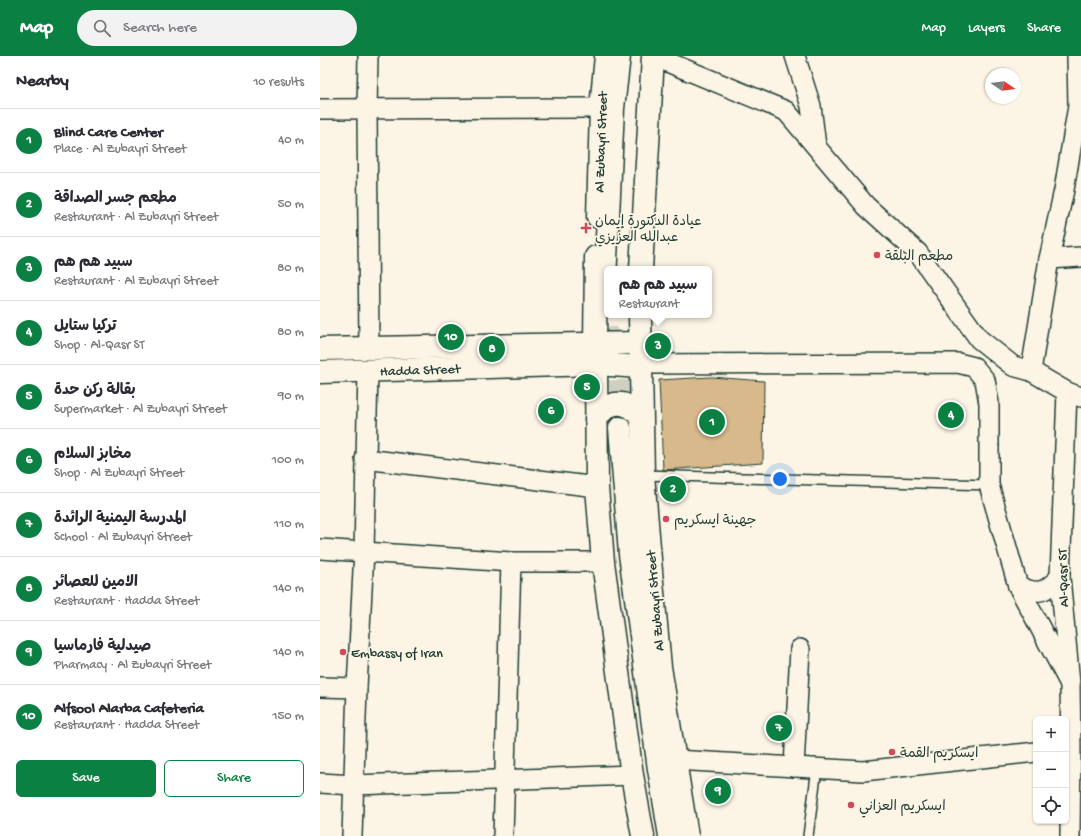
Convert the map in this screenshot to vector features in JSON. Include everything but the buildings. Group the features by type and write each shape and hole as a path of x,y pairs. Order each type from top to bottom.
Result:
{"main road":[{"name":"Al Zubayri Street","path":"606,56 600,108 606,266"},
{"name":"Al Zubayri Street","path":"608,266 613,108 619,56"},
{"name":"Al Zubayri Street","path":"609,266 633,56"},
{"path":"640,266 653,56"},
{"name":"Al Zubayri Street","path":"604,303 595,354 630,554 659,769 670,836"},
{"name":"Al Zubayri Street","path":"640,318 643,475 660,667 687,836"},
{"name":"Hadda Street","path":"320,349 369,348 595,354 640,358"},
{"name":"Hadda Street","path":"320,372 368,371 595,354"},
{"path":"608,426 601,412 608,406 618,404 627,405 635,409 641,417"},
{"name":"Al Zubayri Street","path":"608,426 596,488 603,562 632,775 644,836"},
{"name":"Al Zubayri Street","path":"608,426 616,561 655,836"}],"street":[{"path":"368,56 369,348"},
{"path":"653,56 786,112 866,206 918,253 979,339 1022,369 1074,394"},
{"path":"795,56 811,106 816,146"},
{"path":"1022,369 1049,259 1073,189 1079,88 1076,56"},
{"path":"320,109 600,108"},
{"path":"1049,259 1081,257"},
{"path":"640,358 958,363 974,367 985,380 989,403 989,485 1018,586 1070,684"},
{"path":"989,403 994,385 1000,374 1022,369"},
{"path":"352,836 356,688 364,552 368,371"},
{"name":"Al-Qasr ST","path":"1070,836 1073,748 1070,684 1060,577 1074,394"},
{"path":"365,459 596,488"},
{"path":"320,549 511,562 603,562"},
{"path":"503,836 511,562"},
{"path":"1018,586 1029,591 1042,592 1060,577"},
{"path":"794,767 800,649"},
{"path":"320,687 356,688"},
{"path":"675,760 863,771 1033,752"},
{"path":"320,783 354,785 632,775"}],"lane":[{"path":"643,475 989,485"},
{"path":"808,836 817,768"}],"tunnel":[{"path":"606,318 607,362"},
{"path":"619,347 620,428"}],"place":[{"name":"عيادة الدكتورة إيمان عبدالله العزيزي","path":"586,228"},
{"name":"مطعم البلقة","path":"877,255"},
{"name":"Alfsool Alarba Cafeteria","path":"451,337"},
{"name":"سبيد هم هم","path":"658,346"},
{"name":"الامين للعصائر","path":"492,349"},
{"name":"بقالة ركن حدة","path":"587,387"},
{"name":"مخابز السلام","path":"551,411"},
{"name":"تركيا ستايل","path":"951,415"},
{"name":"Blind Care Center","path":"712,422"},
{"name":"مطعم جسر الصداقة","path":"673,489"},
{"name":"جهينة ايسكريم","path":"666,519"},
{"name":"Embassy of Iran","path":"343,652"},
{"name":"المدرسة اليمنية الرائدة","path":"779,728"},
{"name":"ايسكريم القمة","path":"892,752"},
{"name":"صيدلية فارماسيا","path":"718,791"},
{"name":"ايسكريم العزاني","path":"851,805"}]}
